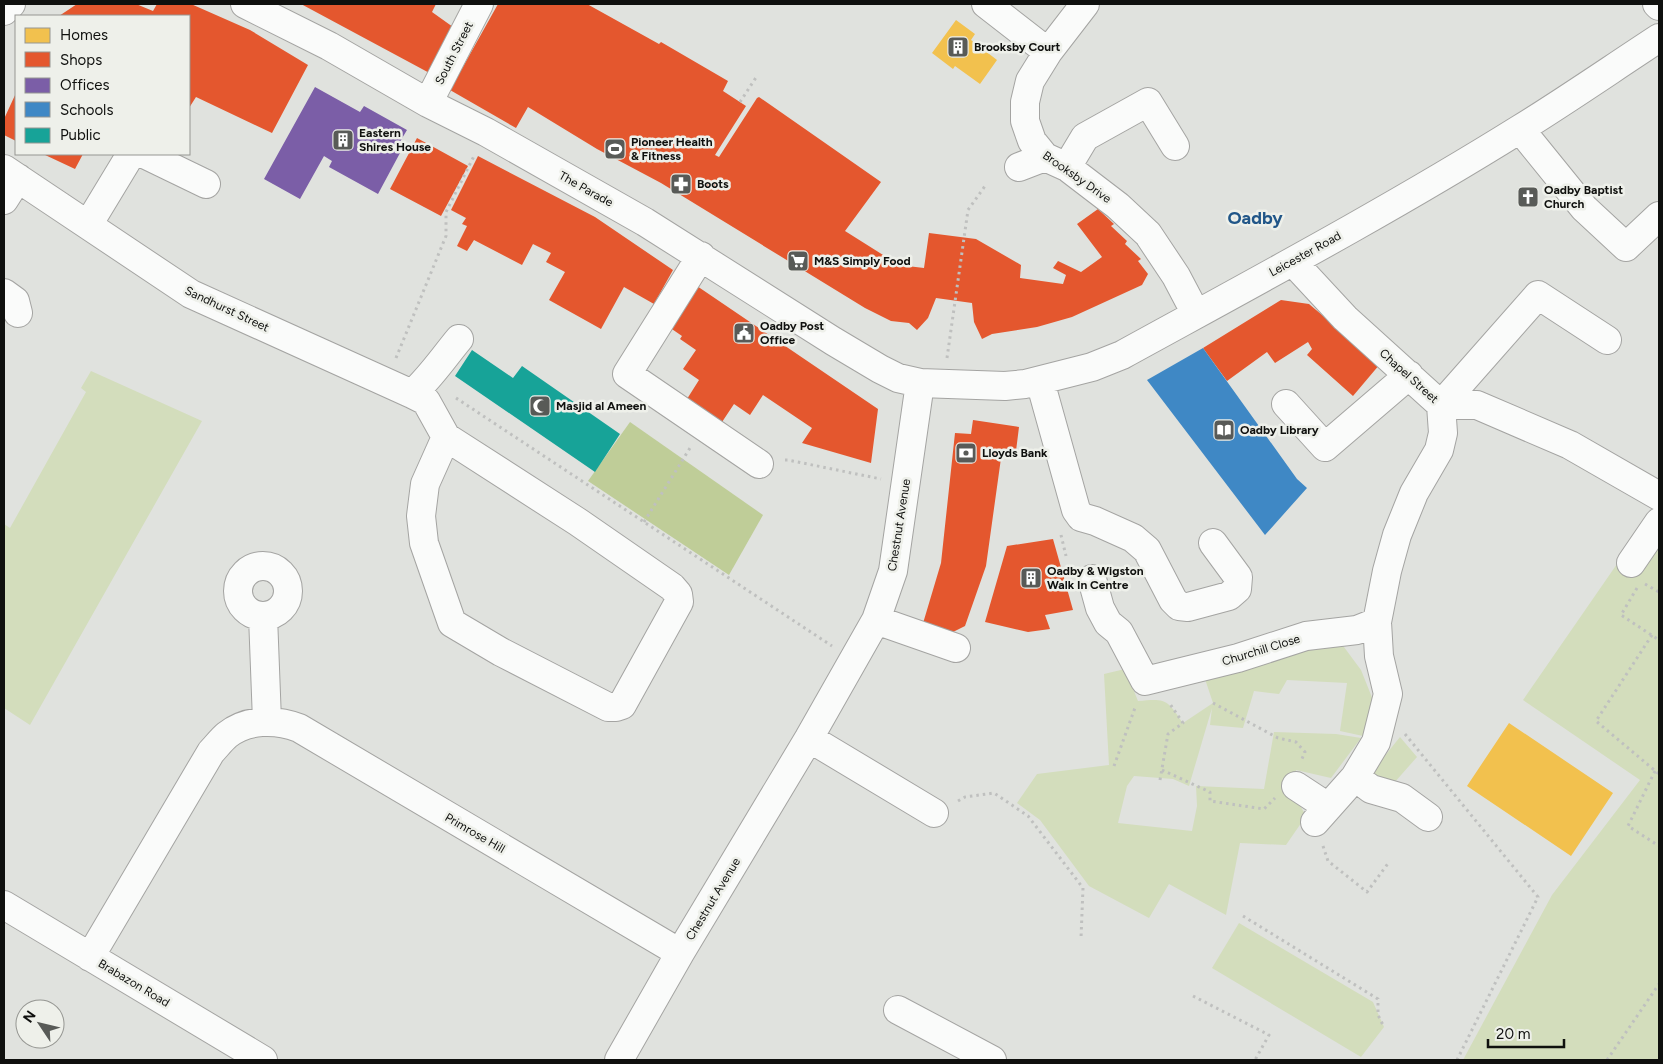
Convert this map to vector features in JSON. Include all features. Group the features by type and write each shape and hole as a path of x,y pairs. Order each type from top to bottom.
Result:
{"street":[{"path":"4,12 11,4"},
{"name":"The Parade","path":"245,4 329,46 428,103 486,132 645,222 880,369 898,378 932,383"},
{"name":"South Street","path":"428,103 479,4"},
{"path":"986,4 1048,52"},
{"name":"Brooksby Drive","path":"1085,4 1048,52 1030,82 1025,102 1025,121 1032,141 1056,162 1118,206 1148,234 1176,276 1196,314"},
{"name":"Leicester Road","path":"932,383 1005,386 1040,381 1092,367 1122,355 1293,262 1520,129 1659,38"},
{"path":"1019,167 1056,162 1085,137 1148,102 1175,146"},
{"path":"1520,129 1584,208 1626,247 1659,216"},
{"path":"88,225 130,155"},
{"path":"146,155 206,184"},
{"name":"Sandhurst Street","path":"9,182 88,225 191,294 384,381 420,387 446,437"},
{"path":"701,256 627,374 759,464"},
{"name":"Chapel Street","path":"1293,262 1338,311 1441,405 1477,405 1570,445 1659,496"},
{"path":"1290,784 1322,815 1355,777 1376,742 1388,694 1379,656 1377,622 1387,571 1397,535 1414,493 1439,450 1443,433 1441,405 1538,295 1607,340"},
{"path":"420,387 459,338"},
{"path":"1286,404 1325,447 1409,375"},
{"path":"1040,381 1076,510 1081,517 1095,520 1133,538 1147,550 1173,600 1179,606 1188,606 1229,596 1237,589 1238,577 1213,543"},
{"name":"Chestnut Avenue","path":"619,1060 680,953 809,738 876,620 893,571 906,485 932,383"},
{"path":"446,437 578,522 672,587 678,594 678,602 622,705 616,707 608,706 501,652 452,623 424,543 422,516 426,484 446,437"},
{"path":"1631,563 1659,522"},
{"path":"1092,579 1100,608 1108,623 1119,632 1145,681"},
{"path":"263,616 267,721"},
{"path":"876,620 956,648"},
{"name":"Churchill Close","path":"1145,681 1238,658 1306,636 1357,630 1377,622"},
{"name":"Primrose Hill","path":"90,957 211,752 228,734 246,726 267,721 286,723 299,728 680,953"},
{"path":"809,738 934,813"},
{"path":"1355,777 1371,789 1402,798 1428,817"},
{"name":"Brabazon Road","path":"4,905 263,1060"},
{"path":"898,1010 992,1060"}],"path":[{"path":"740,102 757,76"},
{"path":"384,381 398,353 446,236 446,212 486,132"},
{"path":"932,383 968,210 986,186"},
{"path":"420,387 644,522 854,660"},
{"path":"644,522 703,427"},
{"path":"759,464 788,460 906,485"},
{"path":"1659,592 1641,582 1621,615 1659,640"},
{"path":"1652,635 1596,722 1659,774"},
{"path":"1114,766 1145,681"},
{"path":"1160,780 1168,734 1183,724 1170,704 1164,701"},
{"path":"1162,770 1210,792 1210,801 1264,809 1290,784 1305,752 1296,742 1278,738 1213,703"},
{"path":"1384,709 1538,897 1457,1060"},
{"path":"1655,771 1628,826 1659,846"},
{"path":"934,813 966,797 994,793 1028,816 1083,888 1081,938"},
{"path":"1322,815 1328,861 1366,892 1389,862"},
{"path":"1243,916 1378,999 1378,1015 1384,1027"},
{"path":"1607,1060 1659,984"},
{"path":"1193,996 1269,1035 1255,1060"}],"green space":[{"path":"91,371 202,421 30,725 4,708 4,524 10,528 86,392 81,388"},
{"path":"630,422 763,515 729,575 588,481"},
{"path":"1659,544 1659,1060 1463,1060 1552,895 1640,780 1523,700 1617,564 1637,576"},
{"path":"1341,643 1361,670 1377,710 1363,736 1340,731 1347,683 1287,680 1279,694 1254,691 1243,728 1210,725 1212,708 1189,786 1173,779 1134,776 1127,786 1118,823 1192,831 1197,806 1196,786 1264,789 1274,732 1336,734 1361,738 1331,778 1296,770 1293,793 1306,816 1286,845 1240,843 1226,915 1169,884 1149,918 1089,886 1040,820 1017,803 1037,774 1109,765 1104,674 1125,669 1138,701 1155,700 1165,702 1173,709 1183,723 1213,703 1205,679 1277,652"},
{"path":"1400,737 1417,757 1394,783 1371,773"},
{"path":"1239,923 1373,1002 1384,1027 1361,1057 1212,968"}],"building: Homes":[{"name":"Brooksby Court","path":"956,20 975,34 971,40 997,60 980,84 955,66 953,69 932,53"},
{"path":"1509,723 1613,793 1571,856 1467,786"}],"building: Shops":[{"path":"77,4 136,4 153,11 157,4 191,4 250,30 308,65 272,133 196,97 190,106 190,15 60,15"},
{"path":"301,4 436,4 432,12 460,32 435,76"},
{"path":"498,4 587,4 659,44 661,42 728,81 723,91 746,106 715,155 719,157 759,97 881,182 845,231 899,265 924,268 929,233 976,239 1021,265 1020,278 1063,284 1066,275 1053,268 1058,261 1081,272 1102,257 1077,224 1098,209 1114,224 1111,226 1127,241 1125,244 1141,259 1138,261 1148,274 1142,285 1072,317 1037,327 992,334 982,339 974,322 972,303 936,298 928,318 917,330 909,323 891,321 865,308 661,183 597,149 528,107 516,128 450,90"},
{"path":"15,95 15,140 4,135 4,119"},
{"path":"417,138 468,166 441,216 390,189"},
{"path":"45,155 82,155 75,169"},
{"path":"478,156 595,217 673,270 654,304 624,287 601,329 549,300 565,272 546,262 551,253 533,244 522,265 474,240 467,251 457,246 467,226 462,224 466,218 451,210"},
{"path":"694,284 878,409 871,463 802,443 812,428 763,395 750,415 734,404 722,422 687,399 699,380 683,369 696,350 680,339 682,336 666,325"},
{"path":"1281,300 1309,304 1380,364 1353,396 1307,355 1312,349 1308,342 1275,363 1267,352 1227,381 1203,348"},
{"path":"973,420 1019,427 1016,451 1002,451 986,566 965,626 941,638 921,630 941,563 955,433 971,434"},
{"name":"Oadby & Wigston Walk In Centre","path":"1053,539 1073,610 1045,615 1050,629 1028,632 985,622 1007,546"}],"building: Offices":[{"name":"Eastern Shires House","path":"315,87 360,112 364,106 407,130 395,150 400,153 378,194 329,167 332,161 324,156 300,199 264,179"}],"building: Schools":[{"name":"Oadby Library","path":"1203,348 1297,479 1307,488 1265,535 1147,380"}],"building: Public":[{"name":"Masjid al Ameen","path":"472,350 513,378 522,366 620,434 595,472 455,376"}],"place":[{"name":"Brooksby Court","path":"958,47"},
{"name":"Eastern Shires House","path":"343,140"},
{"name":"Pioneer Health & Fitness","path":"615,149"},
{"name":"Boots","path":"681,184"},
{"name":"Oadby Baptist Church","path":"1528,197"},
{"name":"M&S Simply Food","path":"798,261"},
{"name":"Oadby Post Office","path":"744,333"},
{"name":"Masjid al Ameen","path":"540,406"},
{"name":"Oadby Library","path":"1224,430"},
{"name":"Lloyds Bank","path":"966,453"},
{"name":"Oadby & Wigston Walk In Centre","path":"1031,578"}],"district":[{"name":"Oadby","path":"1255,218"}]}
